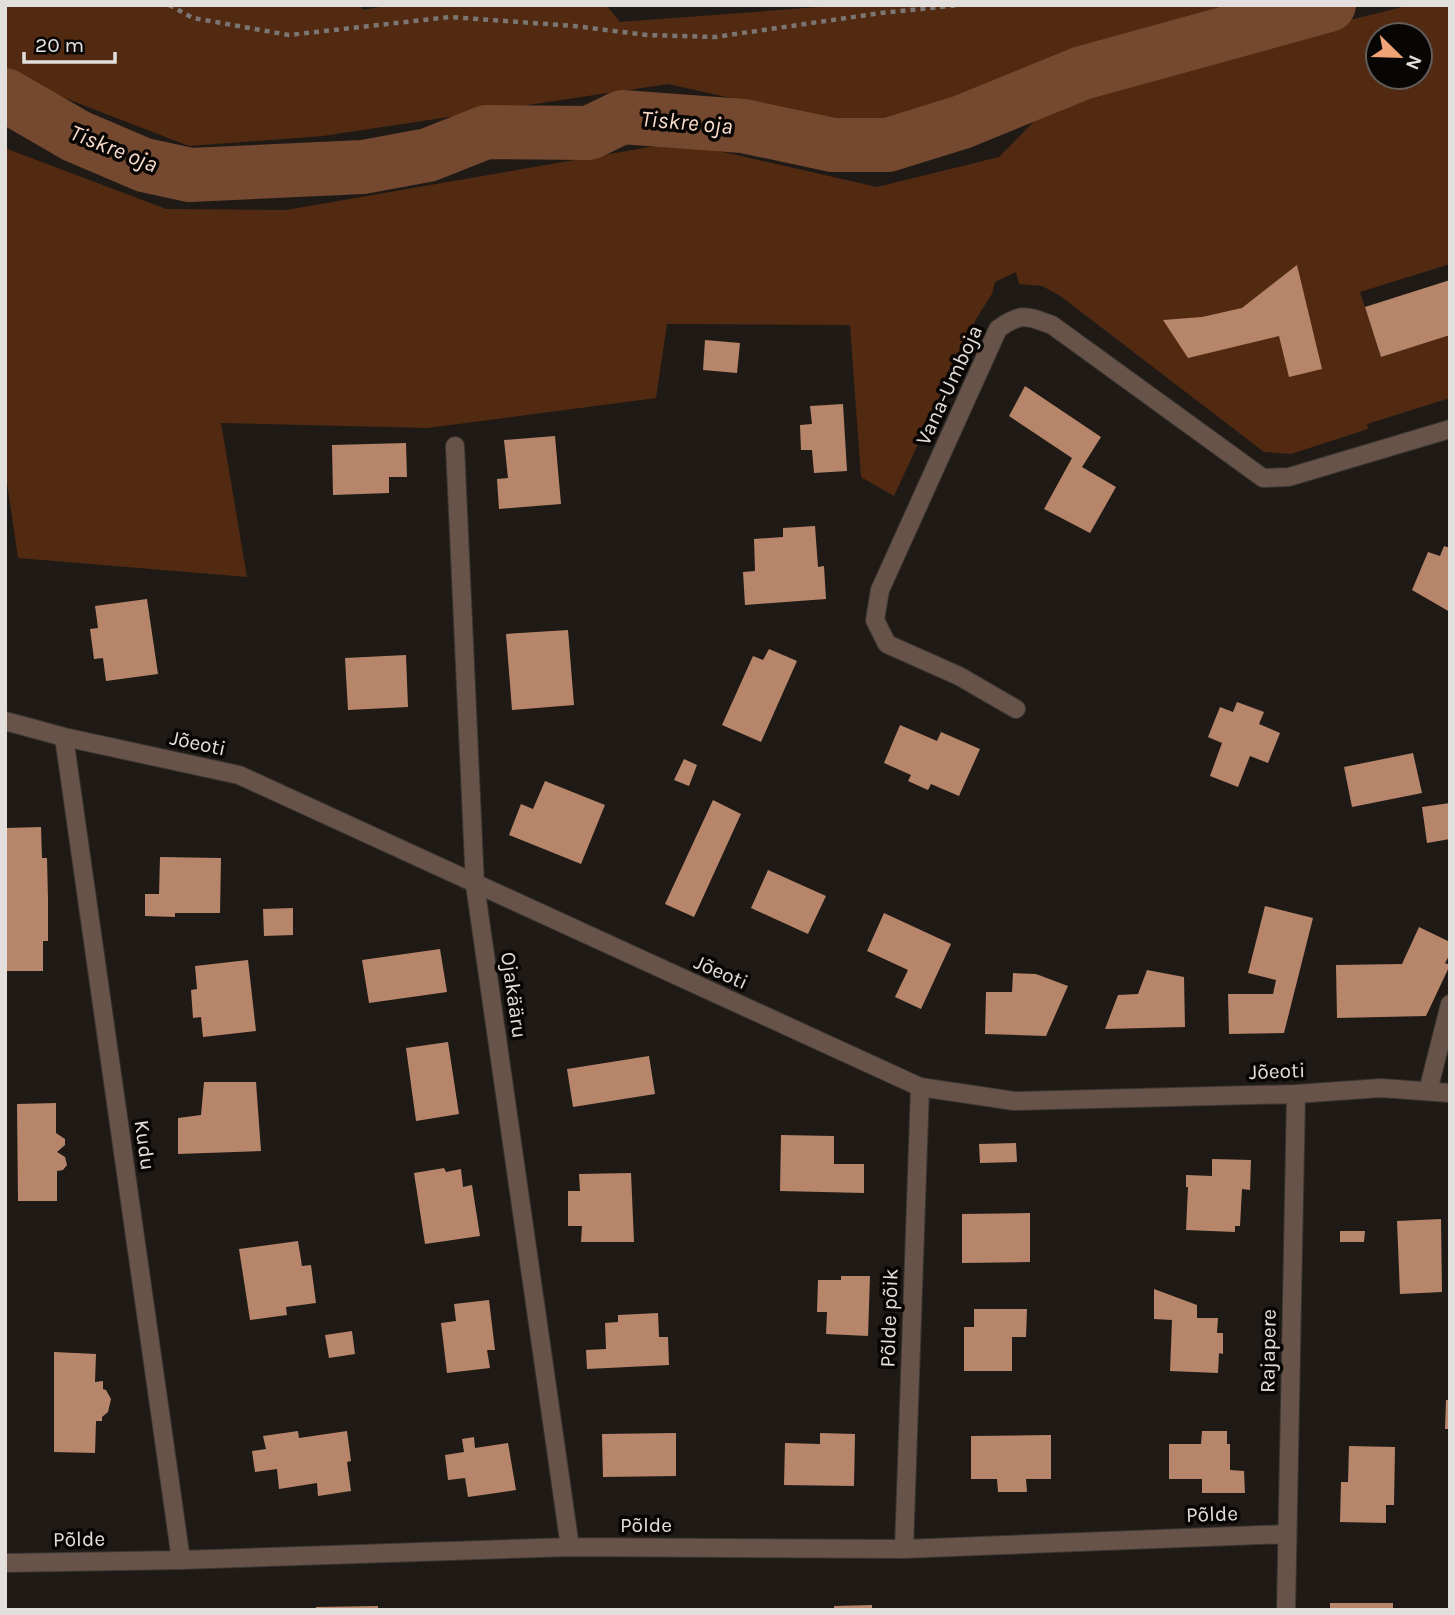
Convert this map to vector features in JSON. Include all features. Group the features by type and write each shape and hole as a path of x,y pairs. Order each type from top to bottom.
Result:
{"street":[{"name":"Vana-Umboja","path":"1016,709 959,676 887,644 875,620 880,590 998,329 1012,318 1029,317 1052,325 1263,478 1289,477 1450,429"},
{"name":"Ojakääru","path":"456,446 475,885 570,1547"},
{"name":"Jõeoti","path":"5,721 64,737 239,775 920,1087 1014,1101 1296,1094 1381,1088 1450,1093"},
{"name":"Kudu","path":"64,737 181,1560"},
{"path":"1428,1091 1450,1004"},
{"name":"Põlde põik","path":"904,1549 920,1087"},
{"name":"Rajapere","path":"1286,1610 1296,1094"},
{"name":"Põlde","path":"5,1563 570,1547 904,1549 1287,1534"}],"path":[{"path":"169,5 193,18 289,35 450,18 574,26 647,35 715,37 881,13 960,5"}],"shaded area":[{"path":"5,5 360,5 363,10 391,5 606,5 620,22 846,5 1278,5 1177,33 876,130 668,84 323,136 189,146 5,75"},
{"path":"1410,5 1450,5 1450,264 1360,292 1381,357 1449,335 1450,398 1367,424 1368,429 1291,454 1264,452 1059,295 1042,286 1019,284 1016,272 995,282 992,294 976,319 894,496 861,477 850,325 667,324 656,398 427,428 221,423 247,577 18,558 5,469 5,148 166,209 286,210 679,142 877,187 999,157 1050,105 1222,52"}],"building":[{"path":"1297,265 1322,369 1289,377 1279,336 1188,358 1163,320 1202,317 1242,308"},
{"path":"1450,280 1450,335 1381,357 1365,307"},
{"path":"705,340 740,343 737,373 703,370"},
{"path":"1025,386 1101,437 1082,467 1116,487 1090,533 1044,509 1072,458 1009,416"},
{"path":"843,404 847,471 814,473 812,450 801,450 800,425 812,424 810,406"},
{"path":"555,436 561,504 499,509 497,479 508,478 504,440"},
{"path":"406,443 407,477 389,477 389,493 333,495 332,445"},
{"path":"815,526 818,567 824,566 826,599 745,605 743,572 755,571 754,539 783,537 783,528"},
{"path":"1444,546 1450,548 1450,612 1412,590 1428,552 1440,556"},
{"path":"147,599 158,674 106,681 103,658 94,659 90,629 98,628 95,606"},
{"path":"568,630 574,705 512,710 506,634"},
{"path":"769,649 797,661 761,742 722,725 753,656 763,660"},
{"path":"406,655 408,707 348,710 345,658"},
{"path":"1237,702 1264,712 1259,724 1280,733 1268,763 1250,756 1238,787 1210,776 1222,743 1208,737 1220,707 1233,712"},
{"path":"900,725 937,741 941,732 980,749 959,796 931,784 928,790 908,781 911,775 884,763"},
{"path":"1413,753 1422,793 1352,807 1344,767"},
{"path":"684,759 697,765 689,786 674,780"},
{"path":"545,781 605,805 581,864 509,835 521,804 533,809"},
{"path":"713,800 741,814 694,917 665,904"},
{"path":"1450,803 1450,839 1427,843 1422,807"},
{"path":"41,827 42,858 47,858 48,899 48,941 43,941 43,971 5,971 5,828"},
{"path":"160,857 221,858 220,913 175,913 175,917 145,916 145,894 159,894"},
{"path":"768,870 826,896 808,934 751,908"},
{"path":"1265,906 1313,918 1284,1033 1229,1034 1228,994 1273,994 1276,980 1248,973"},
{"path":"293,908 293,935 264,936 263,909"},
{"path":"884,913 951,944 921,1009 895,997 908,970 867,951"},
{"path":"1419,927 1450,942 1450,954 1445,963 1450,965 1426,1016 1337,1018 1336,965 1402,964"},
{"path":"440,949 447,992 369,1003 362,960"},
{"path":"248,960 256,1031 203,1037 201,1017 193,1018 191,990 197,989 195,966"},
{"path":"1147,970 1184,977 1185,1027 1105,1029 1118,995 1138,994"},
{"path":"1013,973 1036,974 1068,986 1046,1036 985,1034 986,992 1012,992"},
{"path":"448,1042 459,1114 416,1121 406,1048"},
{"path":"649,1056 655,1094 573,1107 567,1069"},
{"path":"204,1082 256,1082 261,1151 178,1154 178,1118 201,1115"},
{"path":"56,1103 56,1133 65,1139 65,1145 57,1152 65,1157 67,1165 63,1170 57,1171 57,1201 18,1201 17,1104"},
{"path":"781,1135 834,1136 834,1164 864,1164 864,1193 780,1191"},
{"path":"1016,1143 1017,1162 980,1163 979,1144"},
{"path":"1212,1159 1251,1160 1250,1190 1242,1189 1240,1226 1235,1226 1235,1232 1186,1230 1186,1175 1212,1176"},
{"path":"444,1168 446,1172 461,1169 463,1187 472,1185 480,1236 425,1244 414,1173"},
{"path":"631,1173 634,1242 581,1242 582,1226 568,1226 568,1191 580,1191 579,1174"},
{"path":"1030,1213 1030,1262 962,1263 962,1214"},
{"path":"1441,1219 1442,1292 1400,1294 1397,1221"},
{"path":"1340,1231 1365,1231 1364,1242 1340,1242"},
{"path":"298,1241 302,1266 311,1265 316,1303 286,1307 287,1315 250,1320 239,1249"},
{"path":"841,1276 870,1276 868,1336 826,1334 827,1312 817,1312 818,1280 841,1280"},
{"path":"1154,1289 1197,1305 1197,1318 1218,1318 1217,1333 1223,1333 1223,1354 1219,1353 1218,1373 1170,1371 1172,1320 1154,1319"},
{"path":"489,1300 495,1350 487,1350 490,1368 447,1373 441,1323 456,1321 454,1304"},
{"path":"974,1309 1027,1309 1026,1337 1012,1337 1012,1371 964,1371 964,1327 974,1327"},
{"path":"658,1313 659,1337 668,1337 669,1365 587,1369 586,1350 606,1349 605,1323 618,1322 618,1315"},
{"path":"352,1331 355,1354 329,1358 325,1335"},
{"path":"54,1352 96,1354 95,1382 103,1381 103,1389 111,1399 108,1412 102,1417 102,1421 96,1421 95,1453 54,1452"},
{"path":"1446,1400 1450,1400 1450,1429 1445,1429"},
{"path":"298,1431 299,1438 347,1431 351,1491 318,1496 317,1483 279,1489 277,1469 255,1472 252,1451 266,1449 263,1436"},
{"path":"1202,1431 1227,1431 1230,1470 1244,1471 1245,1493 1202,1493 1202,1479 1169,1479 1169,1444 1201,1444"},
{"path":"676,1433 676,1476 603,1477 602,1434"},
{"path":"820,1433 855,1434 854,1486 784,1485 785,1443 820,1444"},
{"path":"1051,1435 1051,1479 1026,1479 1027,1492 998,1492 997,1479 971,1479 971,1436"},
{"path":"474,1437 475,1448 508,1443 516,1490 468,1497 465,1478 448,1480 445,1455 464,1452 462,1439"},
{"path":"1349,1446 1395,1447 1394,1505 1386,1505 1386,1523 1340,1522 1341,1482 1348,1482"},
{"path":"1330,1603 1393,1603 1393,1610 1330,1610"},
{"path":"872,1605 872,1610 834,1610 834,1606"},
{"path":"378,1606 378,1610 316,1610 316,1607"}],"waterway":[{"name":"Tiskre oja","path":"5,95 76,136 144,165 190,175 363,167 428,155 486,132 589,133 622,117 743,126 833,145 888,145 962,122 1082,73 1329,5"}]}
